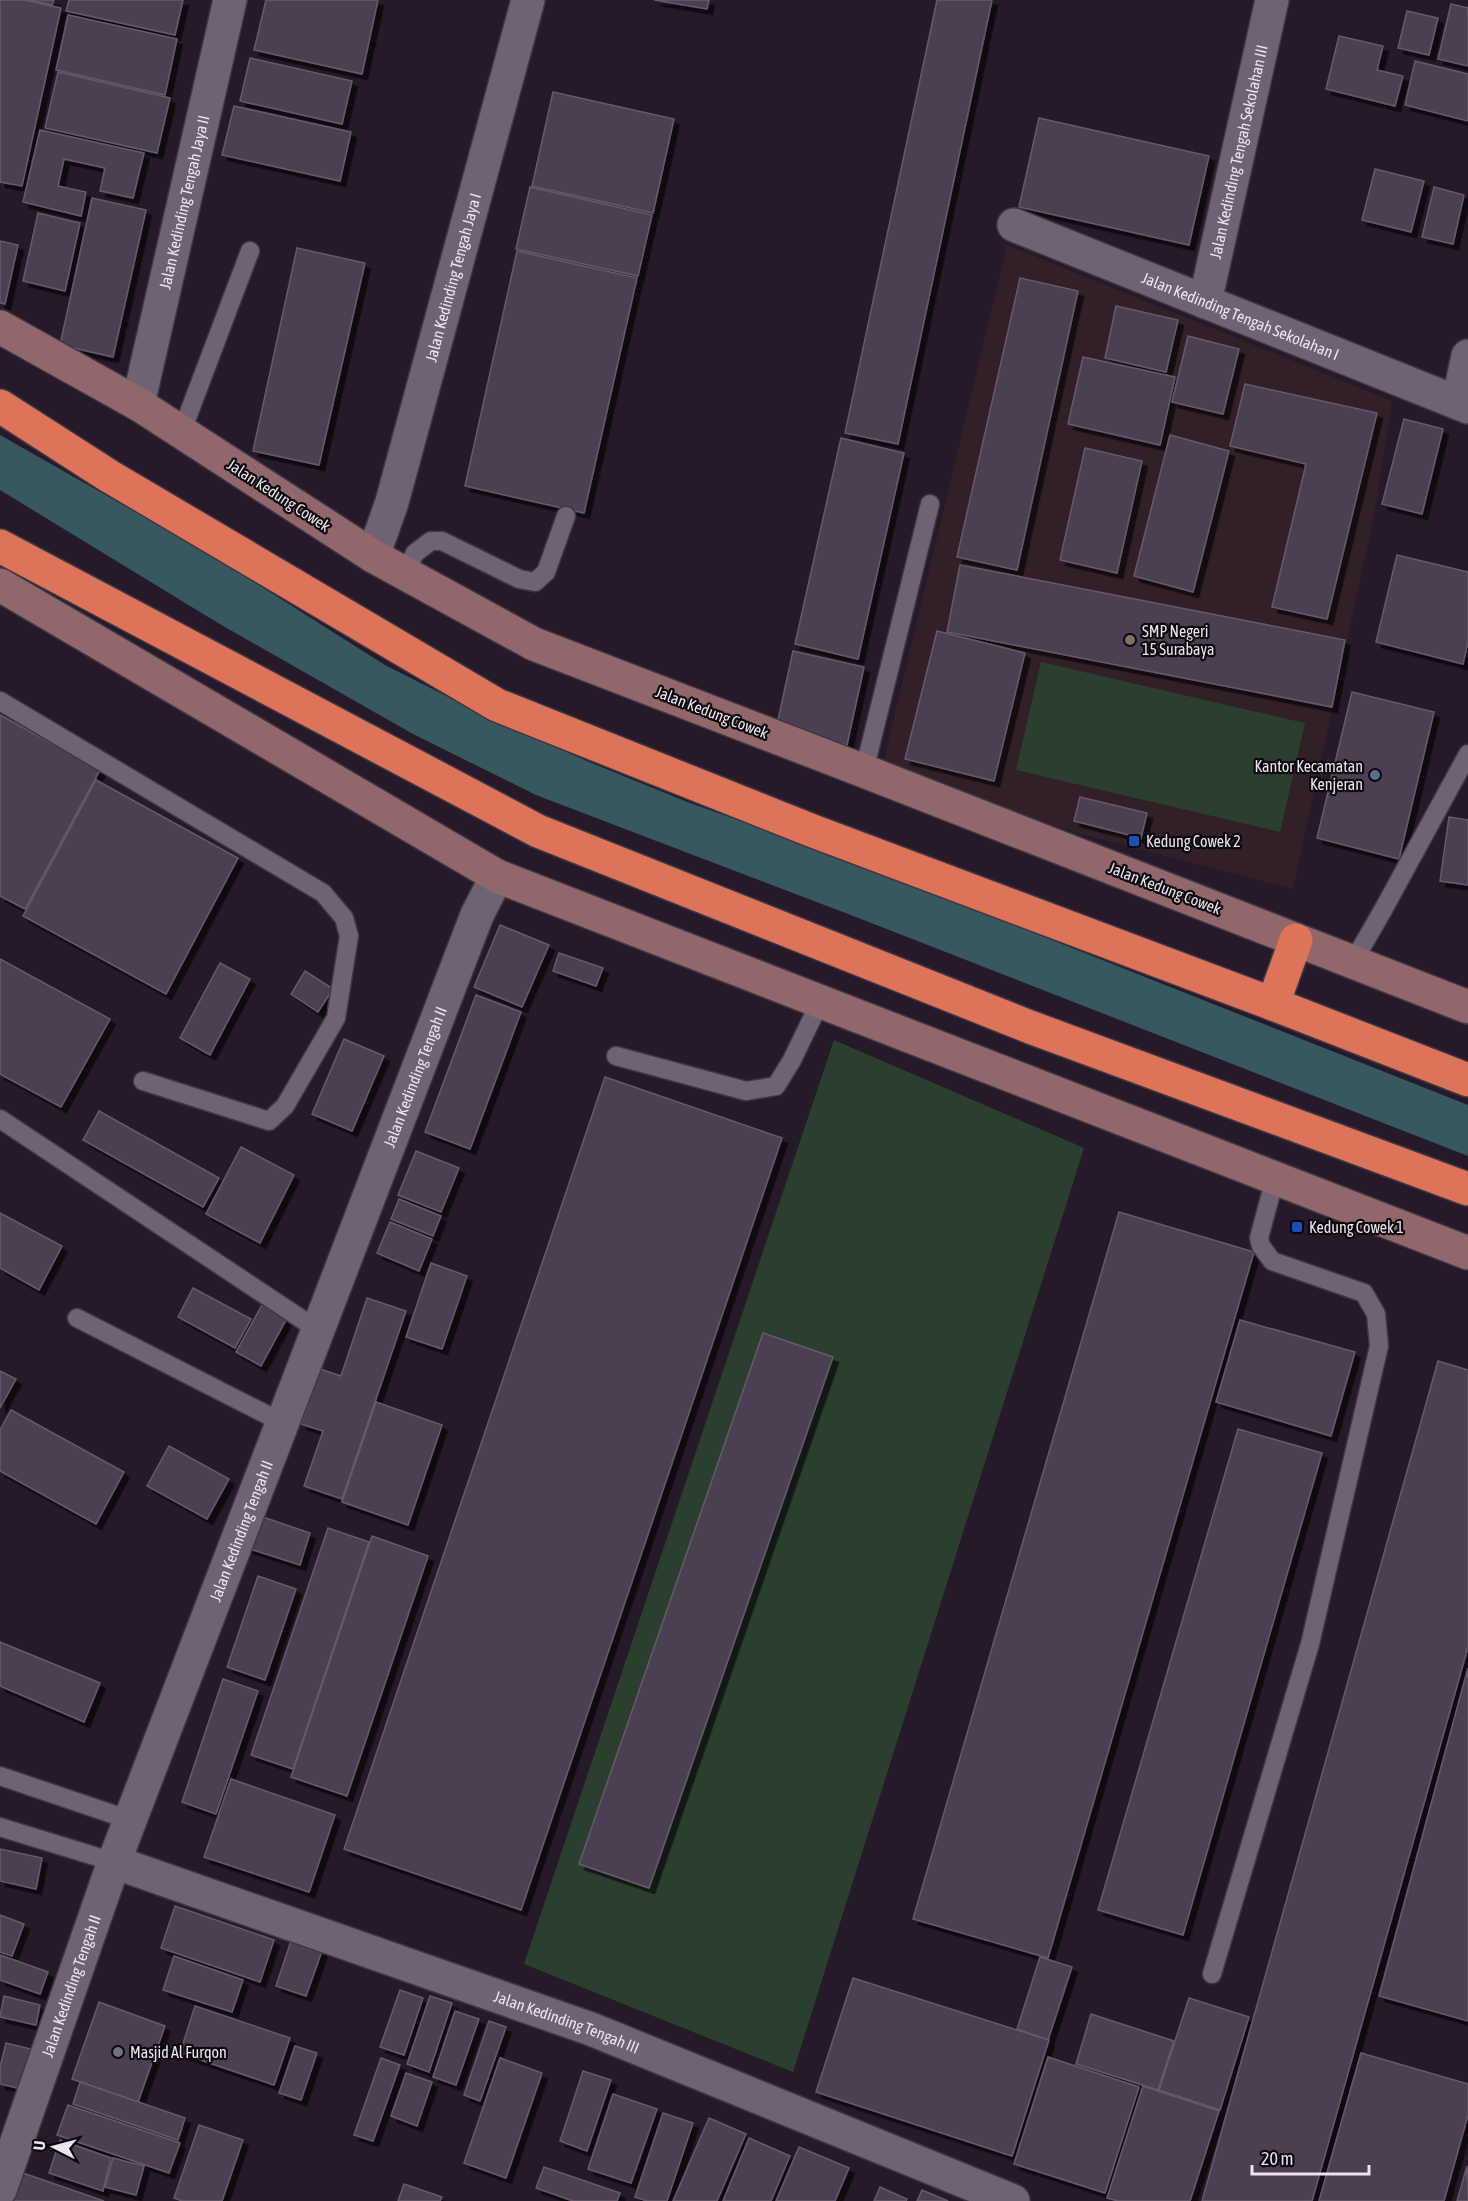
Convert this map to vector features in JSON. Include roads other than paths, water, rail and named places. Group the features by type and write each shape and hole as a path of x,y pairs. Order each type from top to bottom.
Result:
{"highway":[{"path":"0,406 109,476 497,705 824,835 1468,1080"},
{"path":"0,546 538,831 1030,1028 1468,1189"},
{"path":"1273,1004 1296,940"}],"main road":[{"name":"Jalan Kedung Cowek","path":"0,327 138,404 373,556 534,644 1468,1007"},
{"path":"0,585 497,876 1468,1253"}],"street":[{"name":"Jalan Kedinding Tengah Jaya II","path":"138,404 230,0"},
{"name":"Jalan Kedinding Tengah Jaya I","path":"373,556 392,502 528,0"},
{"name":"Jalan Kedinding Tengah Sekolahan III","path":"1205,302 1272,0"},
{"name":"Jalan Kedinding Tengah Sekolahan I","path":"1014,225 1463,405"},
{"path":"1463,405 1468,356"},
{"name":"Jalan Kedinding Tengah II","path":"0,2190 114,1862 477,915 497,876"},
{"name":"Jalan Kedinding Tengah III","path":"114,1862 591,2029 1013,2201"}],"lane":[{"path":"182,432 249,251"},
{"path":"864,771 930,504"},
{"path":"405,573 415,553 431,541 442,542 519,579 535,582 546,572 566,516"},
{"path":"0,702 323,893 344,918 349,936 336,1018 285,1106 269,1121 143,1081"},
{"path":"1353,962 1468,754"},
{"path":"616,1056 746,1091 776,1086 792,1060 820,1002"},
{"path":"0,1119 318,1330"},
{"path":"1212,1974 1310,1644 1379,1346 1376,1314 1364,1293 1272,1261 1261,1246 1259,1238 1275,1178"},
{"path":"77,1318 283,1423"},
{"path":"0,1776 130,1820"},
{"path":"0,1827 114,1862"}],"place":[{"name":"SMP Negeri 15 Surabaya","path":"1130,640"},
{"name":"Kantor Kecamatan Kenjeran","path":"1375,775"},
{"name":"Kedung Cowek 2","path":"1134,841"},
{"name":"Kedung Cowek 1","path":"1297,1227"},
{"name":"Masjid Al Furqon","path":"118,2052"}]}
